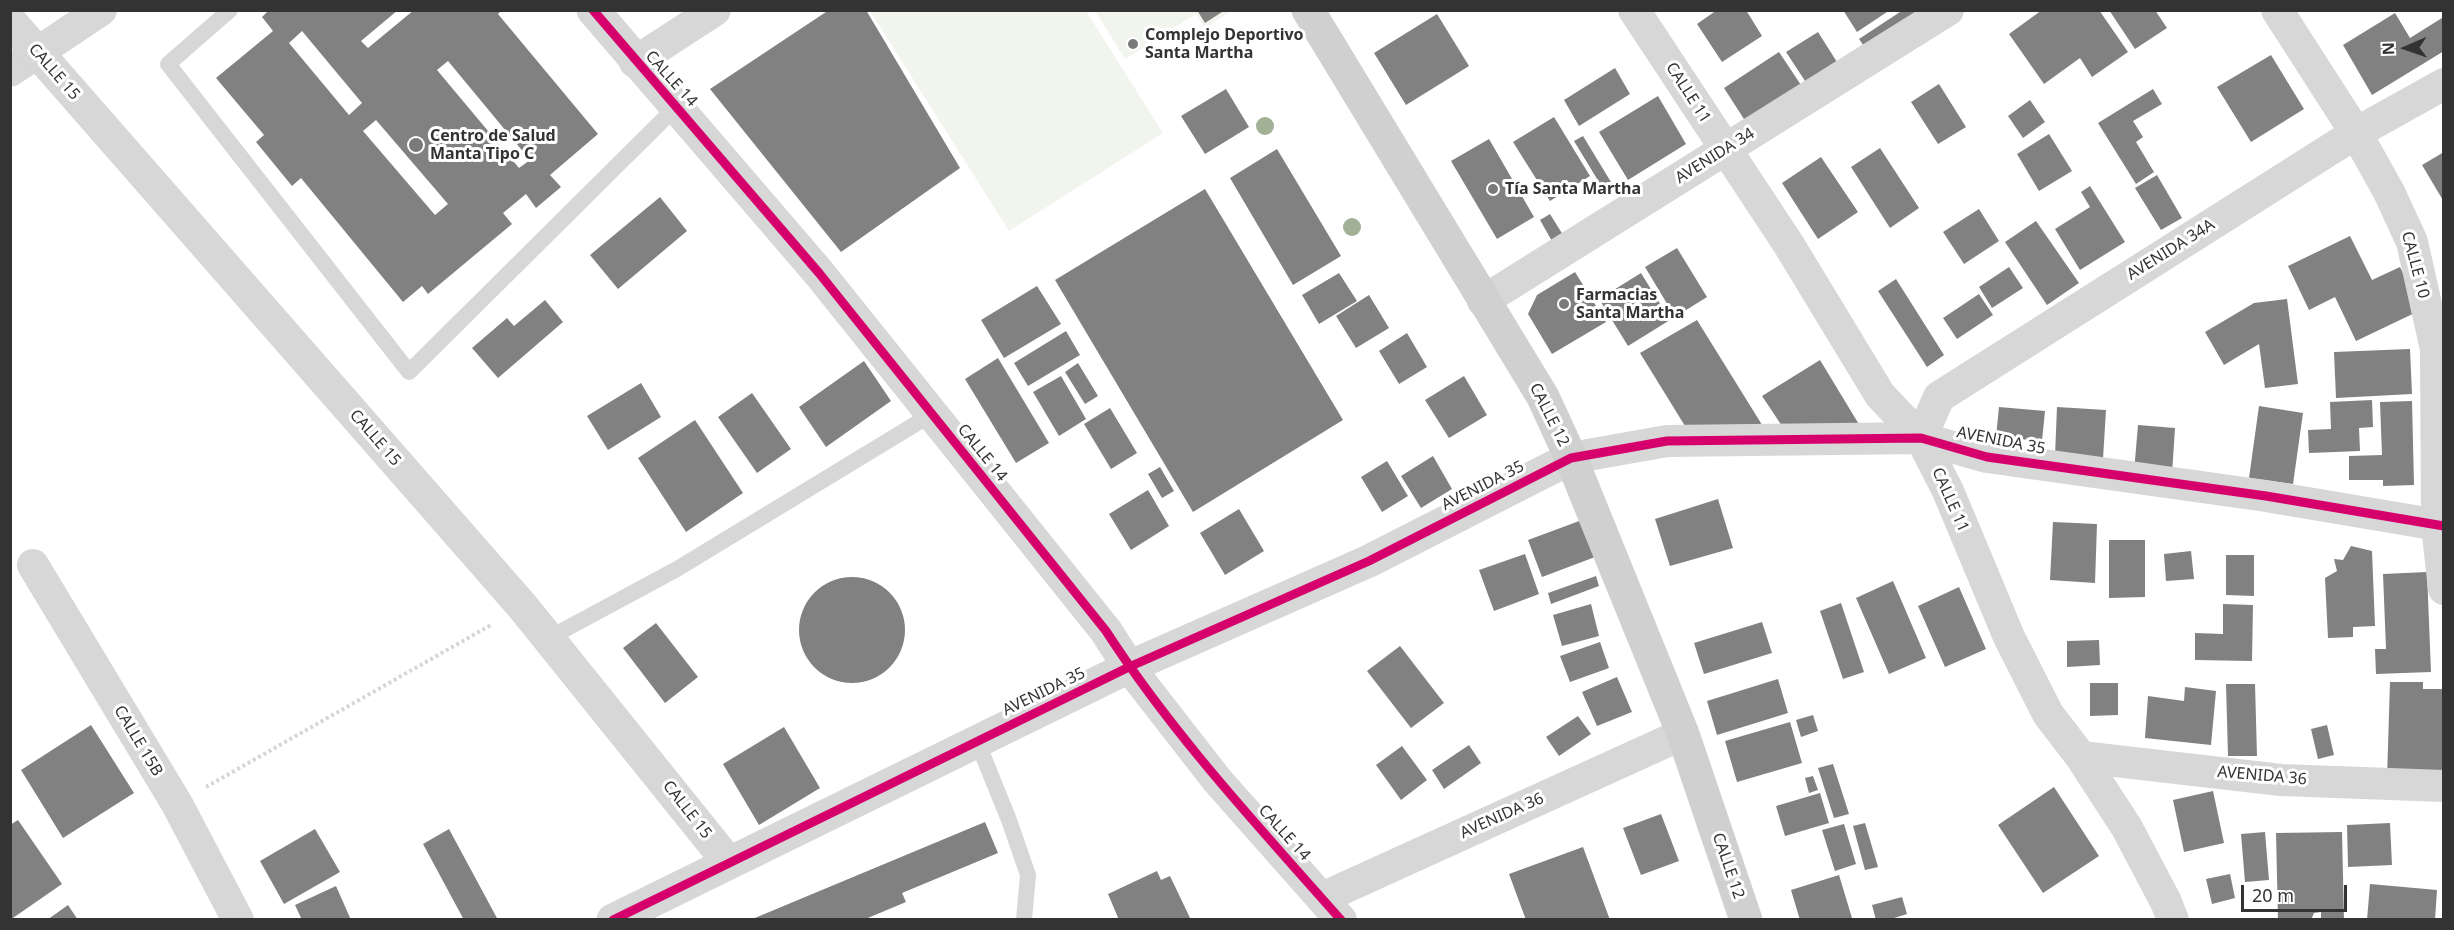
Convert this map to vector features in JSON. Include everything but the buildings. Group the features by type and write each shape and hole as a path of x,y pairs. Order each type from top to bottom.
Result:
{"main road":[{"name":"CALLE 12","path":"1317,13 1483,301 1543,397 1571,458 1683,734 1746,920"}],"street":[{"path":"24,62 101,10"},
{"name":"CALLE 14","path":"593,10 635,62 819,273 1106,632 1129,667 1217,780 1331,909"},
{"path":"635,62 715,10"},
{"name":"CALLE 11","path":"1634,10 1789,245 1880,394 1921,438 1947,491 2019,656 2048,714 2081,757 2127,828 2173,920"},
{"name":"AVENIDA 34","path":"1483,301 1947,10"},
{"name":"CALLE 10","path":"2277,10 2356,133 2389,192 2412,242 2436,349 2440,526 2444,589"},
{"name":"CALLE 15","path":"10,21 24,62 524,606 729,863"},
{"name":"AVENIDA 34A","path":"1921,438 1940,397 2356,133 2444,84"},
{"name":"AVENIDA 35","path":"620,918 1129,667 1369,561 1571,458 1667,441 1921,438 1987,457 2266,496 2440,526"},
{"name":"CALLE 15B","path":"33,565 177,804 238,920"},
{"name":"AVENIDA 36","path":"1331,909 1683,734"},
{"name":"AVENIDA 36","path":"2081,757 2281,780 2444,786"}],"lane":[{"path":"230,10 168,64 409,372 676,107"},
{"path":"549,638 677,569 932,414"},
{"path":"977,741 1028,875 1024,920"}],"path":[{"path":"177,804 524,606"}],"shaded area":[{"path":"870,11 1086,11 1163,133 1009,231"},
{"name":"Complejo Deportivo Santa Martha","path":"1095,11 1231,11 1205,28 1196,14 1125,59"}],"cycle path":[{"path":"593,10 819,273 1106,631 1132,670 1189,744 1341,920"},
{"path":"613,920 1129,667 1369,561 1571,458 1667,441 1921,438 1987,457 2266,496 2444,526"}],"place":[{"name":"Complejo Deportivo Santa Martha","path":"1133,44"},
{"name":"Centro de Salud Manta Tipo C","path":"416,145"},
{"name":"Tía Santa Martha","path":"1493,189"},
{"name":"Farmacias Santa Martha","path":"1564,304"}]}
